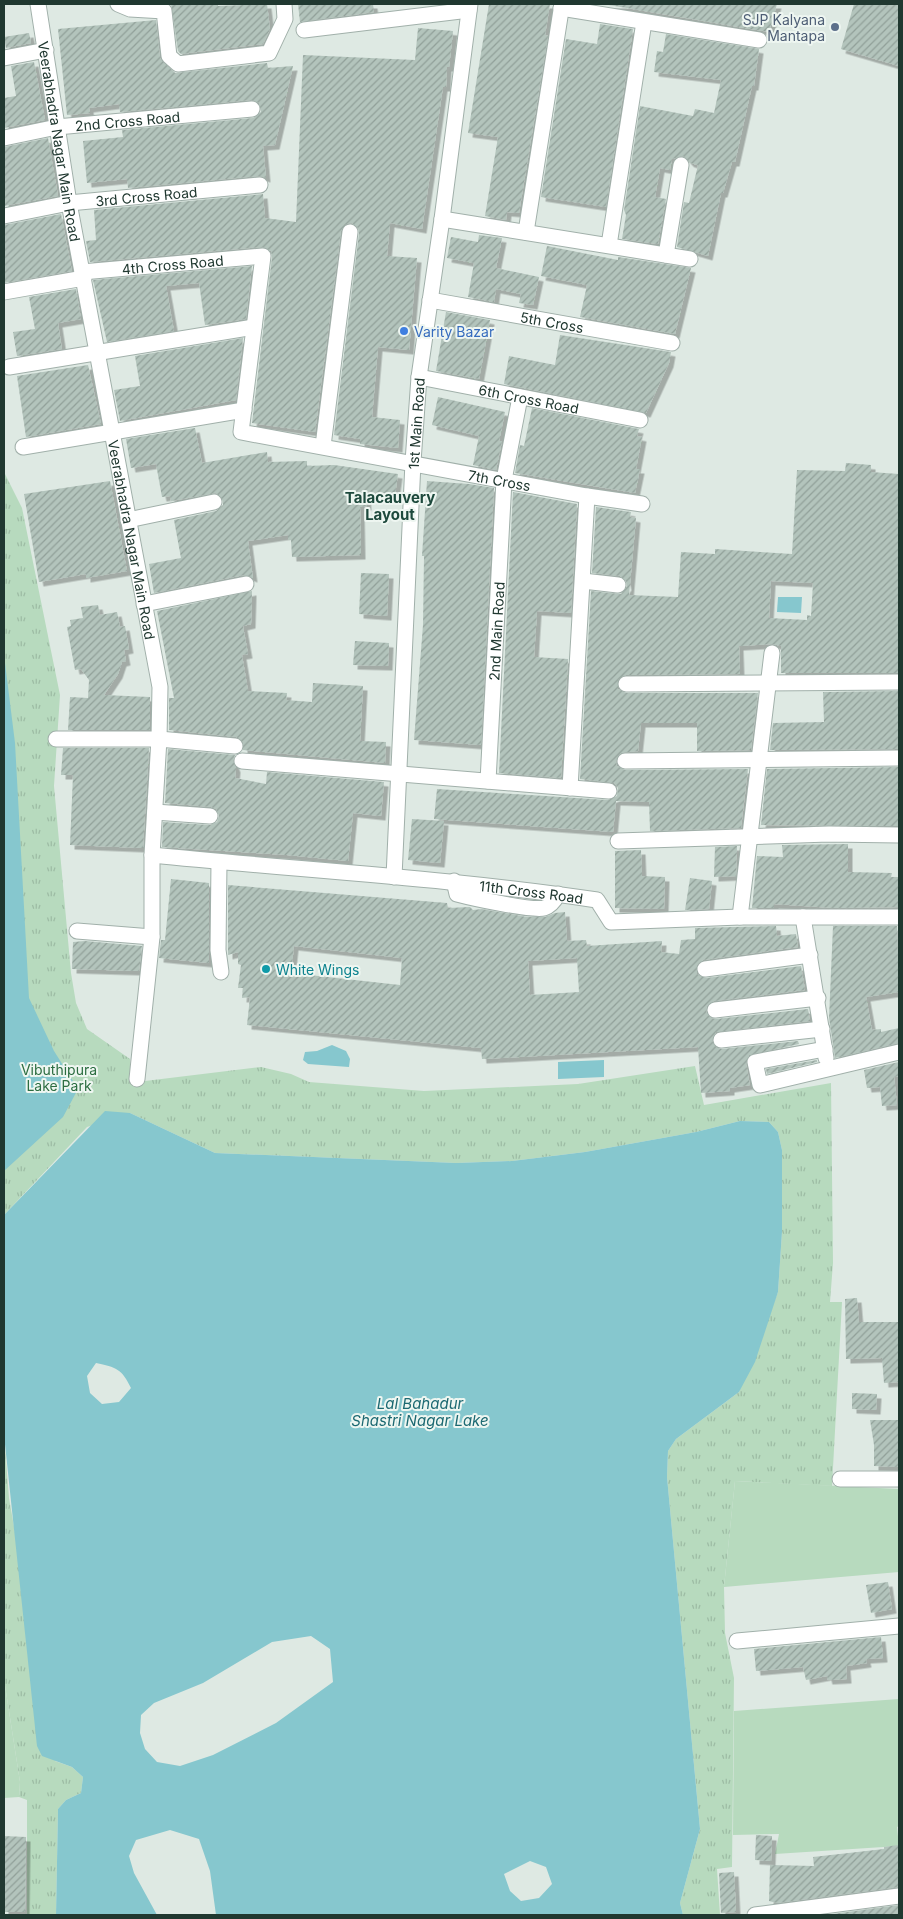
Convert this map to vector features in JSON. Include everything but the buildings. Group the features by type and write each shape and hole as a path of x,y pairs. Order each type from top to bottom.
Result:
{"street":[{"name":"Veerabhadra Nagar Main Road","path":"38,4 69,203 160,687 160,739 152,855 152,937 137,1079"},
{"path":"118,4 130,9 164,11 170,56 178,64 269,53 285,18 284,4"},
{"path":"526,232 562,6 644,22 759,40"},
{"path":"304,30 469,7"},
{"name":"1st Main Road","path":"394,877 412,462 419,377 442,219 469,7"},
{"path":"609,245 644,22"},
{"path":"4,58 46,50"},
{"name":"2nd Cross Road","path":"4,138 57,127 252,108"},
{"path":"666,255 680,165"},
{"name":"3rd Cross Road","path":"4,216 69,203 260,185"},
{"path":"442,219 690,259"},
{"path":"323,446 350,232"},
{"name":"4th Cross Road","path":"4,292 83,275 263,256 254,328"},
{"name":"5th Cross","path":"430,300 672,343"},
{"path":"9,367 254,328 244,410 23,447"},
{"name":"6th Cross Road","path":"419,377 640,420"},
{"name":"2nd Main Road","path":"488,781 504,480 520,397"},
{"name":"7th Cross","path":"244,410 241,432 412,462 586,496 642,504"},
{"path":"570,788 583,581 586,496"},
{"path":"128,520 214,502"},
{"path":"583,581 618,585"},
{"path":"144,604 246,584"},
{"path":"740,917 772,653"},
{"path":"626,684 899,682"},
{"path":"56,739 160,739 235,746"},
{"path":"625,761 899,758"},
{"path":"242,761 609,791"},
{"path":"155,812 210,816"},
{"path":"618,841 899,835"},
{"name":"11th Cross Road","path":"152,855 454,882 558,894 598,900 611,922 740,917 899,917"},
{"path":"219,862 218,950 221,972"},
{"path":"803,917 818,998 828,1069"},
{"path":"77,931 152,937"},
{"path":"705,969 810,955"},
{"path":"715,1010 818,998"},
{"path":"721,1040 822,1029"},
{"path":"825,1049 755,1062 760,1085 899,1052"},
{"path":"840,1479 899,1479"},
{"path":"738,1641 899,1626"},
{"path":"755,1915 899,1896"}],"green space":[{"name":"Vibuthipura Lake Park","path":"4,472 22,508 60,695 54,786 71,973 76,1003 87,1029 130,1059 130,1077 145,1081 261,1067 291,1074 309,1082 424,1091 578,1084 695,1066 704,1105 831,1083 833,1263 830,1302 842,1302 832,1486 735,1481 724,1587 725,1633 734,1678 732,1867 717,1869 720,1915 683,1915 680,1903 700,1829 667,1477 668,1451 676,1439 739,1392 778,1292 782,1232 782,1150 778,1132 769,1122 740,1121 696,1132 585,1152 512,1161 456,1163 215,1153 130,1113 87,1127 4,1215"},
{"path":"4,1435 9,1498 55,1761 72,1767 83,1777 81,1793 66,1800 58,1809 56,1915 27,1915 27,1800 19,1797 20,1782 4,1679"},
{"path":"735,1481 899,1489 899,1572 724,1587"},
{"path":"4,1679 20,1782 19,1797 4,1798"},
{"path":"899,1699 899,1826 897,1827 899,1846 775,1854 779,1834 733,1835 734,1711"}],"water":[{"path":"778,597 802,597 801,613 777,612"},
{"path":"4,655 15,743 29,998 54,1051 78,1089 63,1117 4,1171"},
{"path":"332,1045 346,1051 350,1059 349,1067 308,1064 303,1060 305,1052 317,1051"},
{"path":"604,1060 604,1077 558,1079 558,1062"},
{"name":"Lal Bahadur Shastri Nagar Lake","path":"105,1111 130,1113 215,1153 456,1163 512,1161 585,1152 696,1132 740,1121 769,1122 778,1132 782,1150 782,1232 778,1292 755,1362 739,1392 676,1439 668,1451 667,1477 700,1829 680,1903 683,1915 216,1915 210,1871 199,1839 170,1830 136,1840 129,1856 134,1873 157,1915 56,1915 58,1809 66,1800 81,1793 83,1777 72,1767 42,1756 37,1746 4,1435 4,1215","holes":["96,1363 118,1370 128,1382 131,1388 119,1402 102,1404 90,1393 87,1376","311,1636 330,1649 333,1682 276,1723 213,1755 180,1766 157,1762 145,1749 140,1733 141,1715 154,1703 203,1683 272,1642","530,1861 546,1867 552,1884 539,1898 521,1901 510,1891 504,1874"]}],"place":[{"name":"SJP Kalyana Mantapa","path":"835,27"},
{"name":"Varity Bazar","path":"404,331"},
{"name":"White Wings","path":"266,969"}],"district":[{"name":"Talacauvery Layout","path":"390,506"}]}
